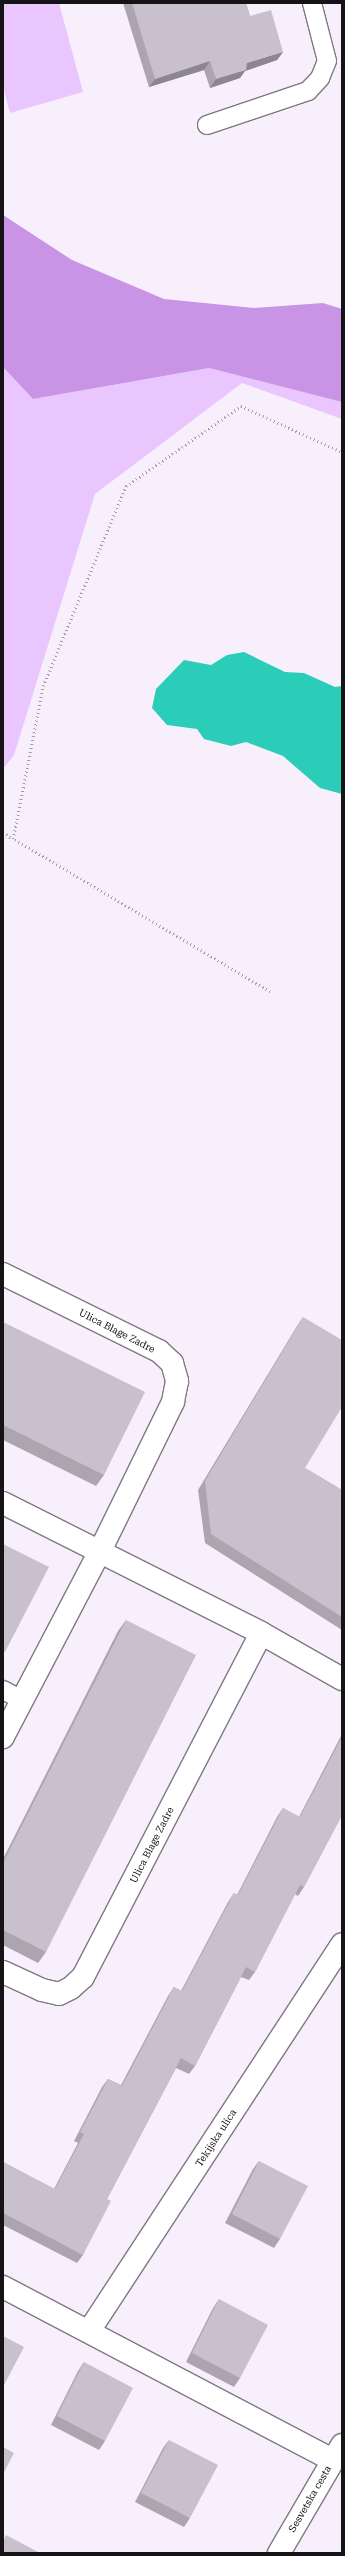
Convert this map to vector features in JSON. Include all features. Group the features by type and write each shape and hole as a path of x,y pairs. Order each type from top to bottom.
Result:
{"street":[{"name":"Ulica Blage Zadre","path":"3,1274 159,1351 172,1363 176,1381 173,1402 99,1553 3,1737"},
{"path":"3,1503 99,1553 261,1633 342,1679"},
{"name":"Ulica Blage Zadre","path":"3,1972 42,1990 59,1994 71,1988 83,1977 261,1633"},
{"name":"Tekijska ulica","path":"90,2331 342,1944"},
{"path":"3,2287 338,2452"},
{"name":"Sesvetska cesta","path":"279,2553 338,2452"}],"lane":[{"path":"208,125 308,91 320,78 327,61 312,3"},
{"path":"3,1690 22,1700"}],"path":[{"path":"13,839 43,686 126,486 241,406 342,452"},
{"path":"3,832 270,992"}],"shaded area":[{"path":"3,3 59,3 83,92 10,113 3,86"},
{"path":"3,215 72,260 164,299 254,308 323,303 342,309 342,402 209,368 33,399 3,367"},
{"path":"3,367 33,399 209,368 342,402 342,419 242,383 95,494 14,755 3,769"},
{"path":"244,652 285,672 304,673 335,687 342,686 342,794 320,788 283,756 246,742 231,746 204,739 197,729 167,725 152,708 156,689 184,660 211,665 227,655"}],"building":[{"path":"132,3 246,3 250,16 271,10 283,52 247,63 246,70 216,79 210,61 155,79"},
{"path":"303,1317 342,1340 342,1407 305,1468 342,1490 342,1617 211,1534 205,1481"},
{"path":"3,1322 145,1392 104,1475 3,1425"},
{"path":"3,1544 49,1567 5,1652 3,1651"},
{"path":"126,1620 196,1655 46,1952 3,1930 3,1863"},
{"path":"342,1737 342,1815 304,1887 300,1885 255,1972 246,1967 195,2066 181,2058 107,2199 111,2201 83,2255 3,2213 3,2162 55,2189 84,2134 80,2132 108,2079 122,2086 174,1987 182,1991 234,1893 238,1895 283,1808 300,1817"},
{"path":"259,2161 308,2186 280,2239 232,2214"},
{"path":"219,2299 268,2325 240,2378 192,2353"},
{"path":"3,2336 24,2347 3,2387"},
{"path":"84,2362 133,2388 105,2441 57,2416"},
{"path":"169,2440 218,2465 190,2518 141,2493"},
{"path":"3,2447 14,2453 3,2474"},
{"path":"6,2535 40,2553 3,2553 3,2541"}]}
